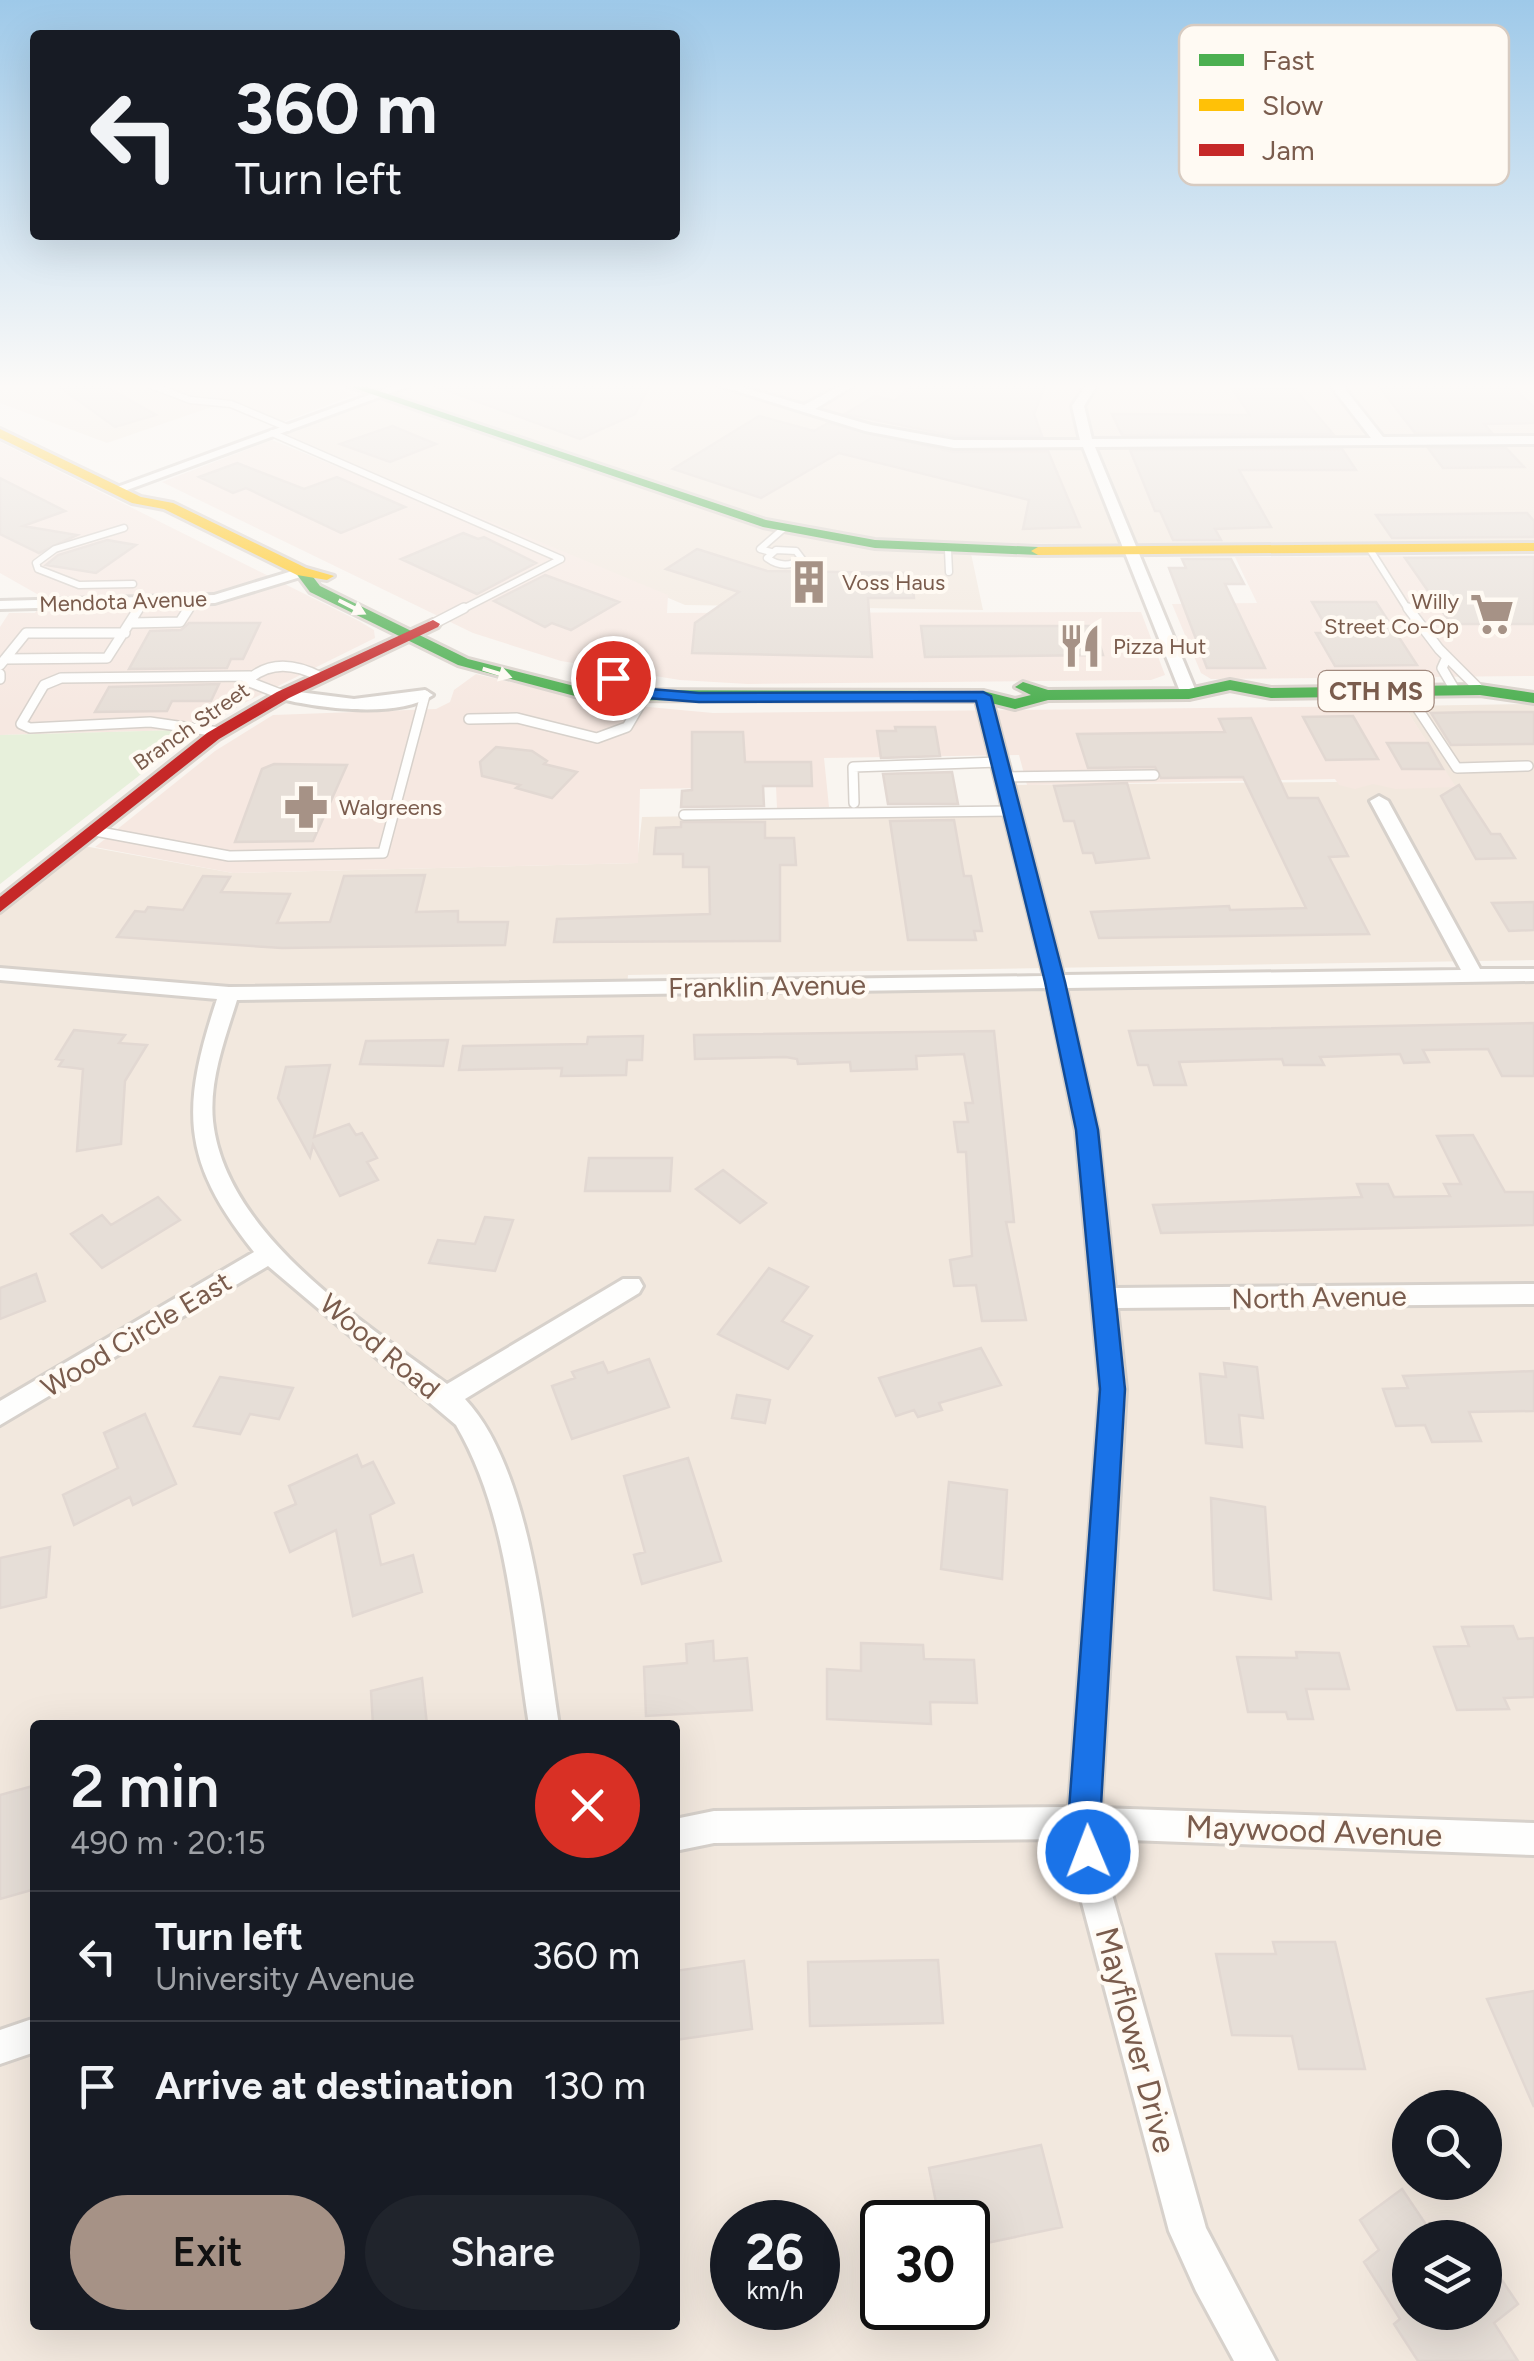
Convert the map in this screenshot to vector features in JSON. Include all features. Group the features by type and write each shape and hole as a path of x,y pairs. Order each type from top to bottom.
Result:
{"main road":[{"name":"CTH MS","path":"127,495 143,503 168,506 302,572 338,579 472,639 535,660 623,680 647,693"},
{"name":"CTH MS","path":"164,495 168,506"},
{"path":"681,495 783,529 948,561 1130,550 1534,547"},
{"name":"CTH MS","path":"302,572 315,588 463,662 541,685 606,697 647,693 716,698 983,696 1005,687 1047,695 1189,694 1230,684 1271,693 1480,690 1534,698"},
{"name":"Branch Street","path":"0,906 90,830 219,732 283,695 433,624"},
{"name":"CTH MS","path":"1480,690 1495,682 1534,681"}],"street":[{"path":"1108,495 1189,694"},
{"name":"Mendota Avenue","path":"0,605 193,600 241,593 302,572"},
{"path":"283,695 320,703 393,701 425,695"},
{"name":"Mayflower Drive","path":"983,696 1055,982 1087,1130 1104,1298 1112,1389 1084,1823 1092,1880 1188,2232 1256,2361"},
{"path":"1379,801 1474,976"},
{"name":"Franklin Avenue","path":"0,974 229,994 1534,975"},
{"name":"Wood Road","path":"229,994 204,1061 200,1090 202,1140 216,1185 241,1227 465,1417 505,1501 543,1720"},
{"name":"Wood Circle East","path":"0,1414 271,1254"},
{"path":"445,1400 473,1379 630,1286"},
{"name":"North Avenue","path":"1104,1298 1534,1294"},
{"name":"Maywood Avenue","path":"680,1834 714,1827 1084,1823 1534,1839"},
{"path":"0,2047 30,2037"}],"lane":[{"path":"414,495 560,559 433,624"},
{"path":"124,528 55,549 36,563 38,569 60,581 133,584"},
{"path":"771,552 760,549 783,529"},
{"path":"1368,548 1448,657 1460,662 1480,690"},
{"path":"130,623 180,622 193,600"},
{"path":"2,662 106,658 143,602"},
{"path":"2,662 26,633 125,632"},
{"path":"1448,657 1442,668 1455,690"},
{"path":"219,732 194,724 161,721 97,727 30,728 21,724 44,685 61,678 250,676 269,667 300,666 321,677"},
{"path":"250,676 247,681 283,695"},
{"path":"1406,691 1457,768 1528,766"},
{"path":"470,718 518,718 597,738 627,727 647,693"},
{"path":"90,830 229,856 383,853 425,695"},
{"path":"854,803 853,767 1154,775"},
{"path":"684,815 1012,811"}],"shaded area":[{"path":"0,495 107,495 359,621 374,630 375,638 246,702 190,736 180,730 0,735 0,627 9,613 35,613 44,598 0,573"},
{"path":"189,495 427,495 668,595 667,613 1141,612 1165,675 1151,680 748,684 680,680 561,661 473,633"},
{"path":"425,495 1534,495 1534,541 969,544 983,610 685,605"},
{"path":"1534,556 1534,676 1211,679 1201,673 1172,604 1257,603 1235,557"},
{"path":"476,674 595,702 713,713 1404,706 1456,787 1396,789 1373,784 1355,789 1339,785 1335,779 1027,785 1019,755 824,758 829,807 777,808 776,787 640,789 638,863 233,873 95,847 215,751 273,715 436,709 450,702 454,690"},
{"path":"1534,704 1534,960 628,975 627,987 1534,975 1534,2361 0,2361 0,906 73,844 233,873 637,863 642,817 1011,811 1005,785 1451,781 1404,706"}],"green space":[{"path":"180,730 190,736 0,884 0,735"}],"building":[{"path":"0,495 34,495 65,511 23,526 77,535 39,553 0,534"},
{"path":"261,495 378,495 405,507 341,533"},
{"path":"1010,495 1067,495 1080,527 1023,529 1029,500"},
{"path":"1149,495 1253,495 1271,527 1215,529 1221,540 1173,540 1160,511 1155,511"},
{"path":"1527,513 1534,521 1534,537 1392,538 1376,515"},
{"path":"463,533 478,539 484,537 536,563 477,594 401,559"},
{"path":"107,540 136,545 96,573 46,565 58,555"},
{"path":"697,549 767,571 911,573 914,598 868,598 872,657 692,653 695,623 739,592 666,569"},
{"path":"1534,557 1534,624 1451,624 1405,558"},
{"path":"1182,559 1231,559 1244,584 1225,584 1265,668 1207,668 1169,568 1186,568"},
{"path":"545,575 619,602 571,630 552,623 545,627 494,601"},
{"path":"1312,602 1376,602 1417,665 1335,666 1316,633 1330,633"},
{"path":"189,623 260,623 243,659 231,659 227,668 129,669 150,631 181,630"},
{"path":"921,626 1094,626 1103,655 925,657"},
{"path":"219,684 211,701 172,701 167,711 95,712 109,687"},
{"path":"1534,712 1534,744 1451,745 1431,713"},
{"path":"1353,716 1378,759 1326,760 1303,717"},
{"path":"1251,718 1288,798 1318,798 1348,856 1329,857 1369,934 1099,938 1091,912 1229,906 1230,910 1306,908 1243,777 1161,778 1155,767 1088,768 1077,734 1225,732 1219,719"},
{"path":"895,727 935,727 940,756 881,758 877,731 896,731"},
{"path":"692,732 743,732 745,762 811,762 812,786 763,786 764,806 681,807 682,791 692,790"},
{"path":"1387,743 1428,743 1443,769 1402,769"},
{"path":"496,747 532,751 547,761 544,764 577,772 552,798 516,788 520,785 482,776 480,762"},
{"name":"Walgreens","path":"274,764 347,765 313,841 235,842 262,769"},
{"path":"952,772 958,804 888,804 883,774"},
{"path":"1127,783 1149,858 1096,863 1093,853 1083,853 1074,821 1064,821 1054,786"},
{"path":"1459,785 1491,834 1500,834 1515,858 1476,859 1441,796"},
{"path":"954,820 964,876 971,876 982,931 974,931 976,940 908,940 890,821"},
{"path":"681,822 765,822 765,838 794,838 796,865 780,865 780,941 554,942 557,919 710,914 709,867 683,867 683,854 654,854 656,828 681,827"},
{"path":"425,875 416,912 458,911 458,922 508,922 505,945 282,948 117,937 135,911 145,912 148,907 183,910 203,876 230,877 221,892 290,894 277,923 330,922 344,876"},
{"path":"1534,902 1534,930 1509,931 1492,903"},
{"path":"1534,1023 1534,1076 1502,1076 1488,1049 1423,1050 1429,1062 1404,1063 1400,1054 1320,1057 1324,1065 1284,1065 1282,1059 1179,1062 1186,1085 1154,1085 1148,1065 1138,1065 1129,1031"},
{"path":"74,1030 125,1035 119,1043 147,1045 125,1081 121,1144 77,1151 83,1069 59,1066 63,1060 56,1059"},
{"path":"994,1031 1014,1222 1006,1222 1026,1320 982,1321 976,1285 954,1286 950,1260 972,1256 966,1152 958,1152 954,1122 968,1122 965,1103 973,1103 964,1054 916,1056 917,1069 851,1071 850,1062 798,1064 797,1059 786,1057 695,1059 694,1035"},
{"path":"643,1036 642,1060 627,1060 626,1075 561,1076 562,1068 459,1070 463,1046 587,1044 588,1037"},
{"path":"448,1040 443,1066 360,1064 366,1041"},
{"path":"330,1065 314,1137 349,1124 356,1135 362,1133 377,1158 367,1162 378,1180 340,1196 313,1145 310,1157 278,1098 286,1067"},
{"path":"1473,1135 1505,1192 1534,1192 1534,1225 1161,1233 1153,1205 1362,1197 1357,1184 1388,1184 1394,1197 1450,1196 1444,1184 1461,1184 1437,1136"},
{"path":"589,1158 672,1158 670,1191 585,1191"},
{"path":"723,1170 766,1203 740,1223 696,1189"},
{"path":"158,1197 180,1220 102,1268 71,1234 102,1215 111,1225"},
{"path":"485,1217 513,1220 495,1271 429,1263 438,1240 475,1244"},
{"path":"769,1268 808,1287 782,1321 812,1336 788,1369 718,1334"},
{"path":"36,1274 45,1301 0,1319 0,1288"},
{"path":"981,1348 1001,1385 939,1403 942,1410 918,1417 914,1410 896,1416 879,1378"},
{"path":"649,1359 669,1407 572,1439 552,1386 575,1378 572,1372 603,1362 608,1373"},
{"path":"1224,1363 1257,1367 1263,1418 1239,1415 1242,1447 1206,1443 1200,1374 1226,1377"},
{"path":"1534,1371 1534,1411 1469,1412 1481,1441 1432,1442 1425,1425 1396,1426 1383,1389 1408,1388 1403,1376"},
{"path":"220,1377 293,1388 279,1419 250,1414 240,1434 194,1426"},
{"path":"737,1395 770,1400 765,1423 732,1418"},
{"path":"145,1414 176,1484 133,1505 130,1497 74,1525 63,1495 118,1468 104,1433"},
{"path":"357,1455 362,1467 373,1462 394,1503 370,1515 381,1565 413,1555 422,1592 353,1616 336,1530 290,1552 275,1513 296,1504 289,1486"},
{"path":"688,1458 721,1561 642,1584 634,1555 645,1552 624,1476"},
{"path":"949,1482 1007,1490 1002,1579 941,1569"},
{"path":"1211,1498 1265,1507 1271,1599 1214,1590"},
{"path":"50,1547 46,1597 0,1608 0,1558"},
{"path":"1513,1626 1518,1639 1534,1638 1534,1697 1504,1698 1509,1709 1457,1710 1434,1647 1469,1646 1462,1627"},
{"path":"713,1641 714,1661 747,1658 752,1710 646,1716 644,1667 687,1663 686,1644"},
{"path":"861,1643 923,1645 924,1659 974,1660 977,1703 930,1702 931,1724 827,1719 827,1669 861,1671"},
{"path":"1296,1652 1339,1653 1349,1689 1306,1689 1313,1719 1288,1719 1286,1712 1248,1712 1237,1657 1297,1658"},
{"path":"422,1678 426,1720 373,1720 371,1691"},
{"path":"30,1787 30,1890 0,1899 0,1795"},
{"path":"1273,1942 1335,1942 1365,2069 1299,2069 1292,2036 1232,2035 1216,1954 1276,1954"},
{"path":"938,1960 943,2023 810,2026 808,1962"},
{"path":"744,1961 752,2029 680,2039 680,1970"},
{"path":"1534,1991 1534,2107 1487,1999"},
{"path":"1041,2145 1062,2227 990,2242 990,2200 936,2200 929,2168"},
{"path":"1392,2196 1392,2200 1409,2200 1423,2220 1392,2220 1392,2306 1364,2262 1379,2250 1360,2220"},
{"path":"1502,2280 1518,2304 1502,2317"},
{"path":"1398,2330 1498,2330 1518,2361 1418,2361"}],"traffic: fast":[{"path":"680,495 763,523 875,544 1038,551"},
{"path":"302,572 315,589 463,662 590,695 983,696 1015,704 1047,695"},
{"path":"1023,687 1047,695 1189,694 1230,685 1271,693 1480,690 1534,698"}],"traffic: slow":[{"path":"127,495 168,506 302,572 327,576"},
{"path":"1038,551 1534,547"}],"traffic: jam":[{"path":"0,906 213,736 283,695 433,624"}],"place":[{"name":"Voss Haus","path":"809,582"},
{"name":"Willy Street Co-Op","path":"1492,614"},
{"name":"Pizza Hut","path":"1080,646"},
{"name":"Walgreens","path":"306,807"}],"route":[{"path":"613,678 647,693 699,698 983,696 1055,982 1087,1130 1112,1389 1090,1782 1084,1823 1088,1852"}]}
